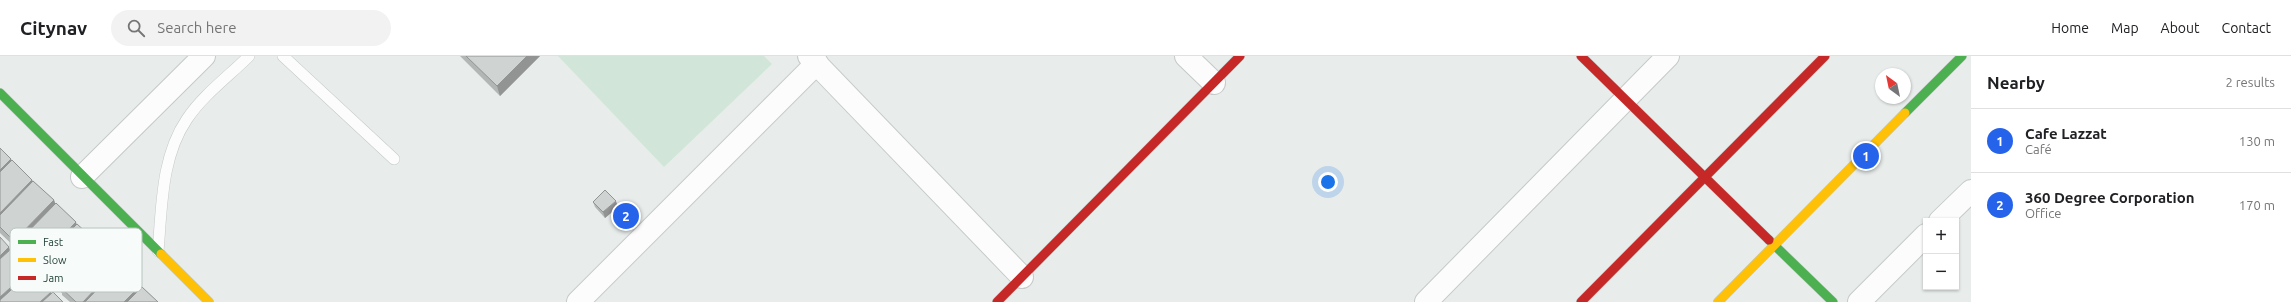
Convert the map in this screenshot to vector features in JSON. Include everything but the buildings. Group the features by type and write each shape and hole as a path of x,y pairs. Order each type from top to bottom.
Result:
{"street":[{"path":"82,177 204,56"},
{"path":"1186,56 1214,83"},
{"path":"997,302 1240,56"},
{"path":"1581,56 1833,302"},
{"path":"1426,302 1668,56"},
{"path":"1581,302 1825,56"},
{"path":"1718,302 1962,56"},
{"path":"578,302 813,60 1022,277"},
{"path":"0,93 134,228"},
{"path":"1943,218 1971,191"},
{"path":"142,236 210,302"},
{"path":"1859,302 1923,238"}],"lane":[{"path":"158,252 163,181 178,133 188,118 206,97 250,56"},
{"path":"283,56 394,160"}],"green space":[{"path":"558,56 764,56 772,64 664,167"}],"traffic: fast":[{"path":"1905,113 1962,56"},
{"path":"0,93 135,228"},
{"path":"142,235 161,254"},
{"path":"1769,240 1833,302"}],"traffic: slow":[{"path":"1718,302 1905,113"},
{"path":"161,254 209,302"}],"traffic: jam":[{"path":"997,302 1240,56"},
{"path":"1581,56 1769,240"},
{"path":"1581,302 1825,56"}],"place":[{"name":"Cafe Lazzat","path":"1866,156"},
{"name":"360 Degree Corporation","path":"626,216"}]}
